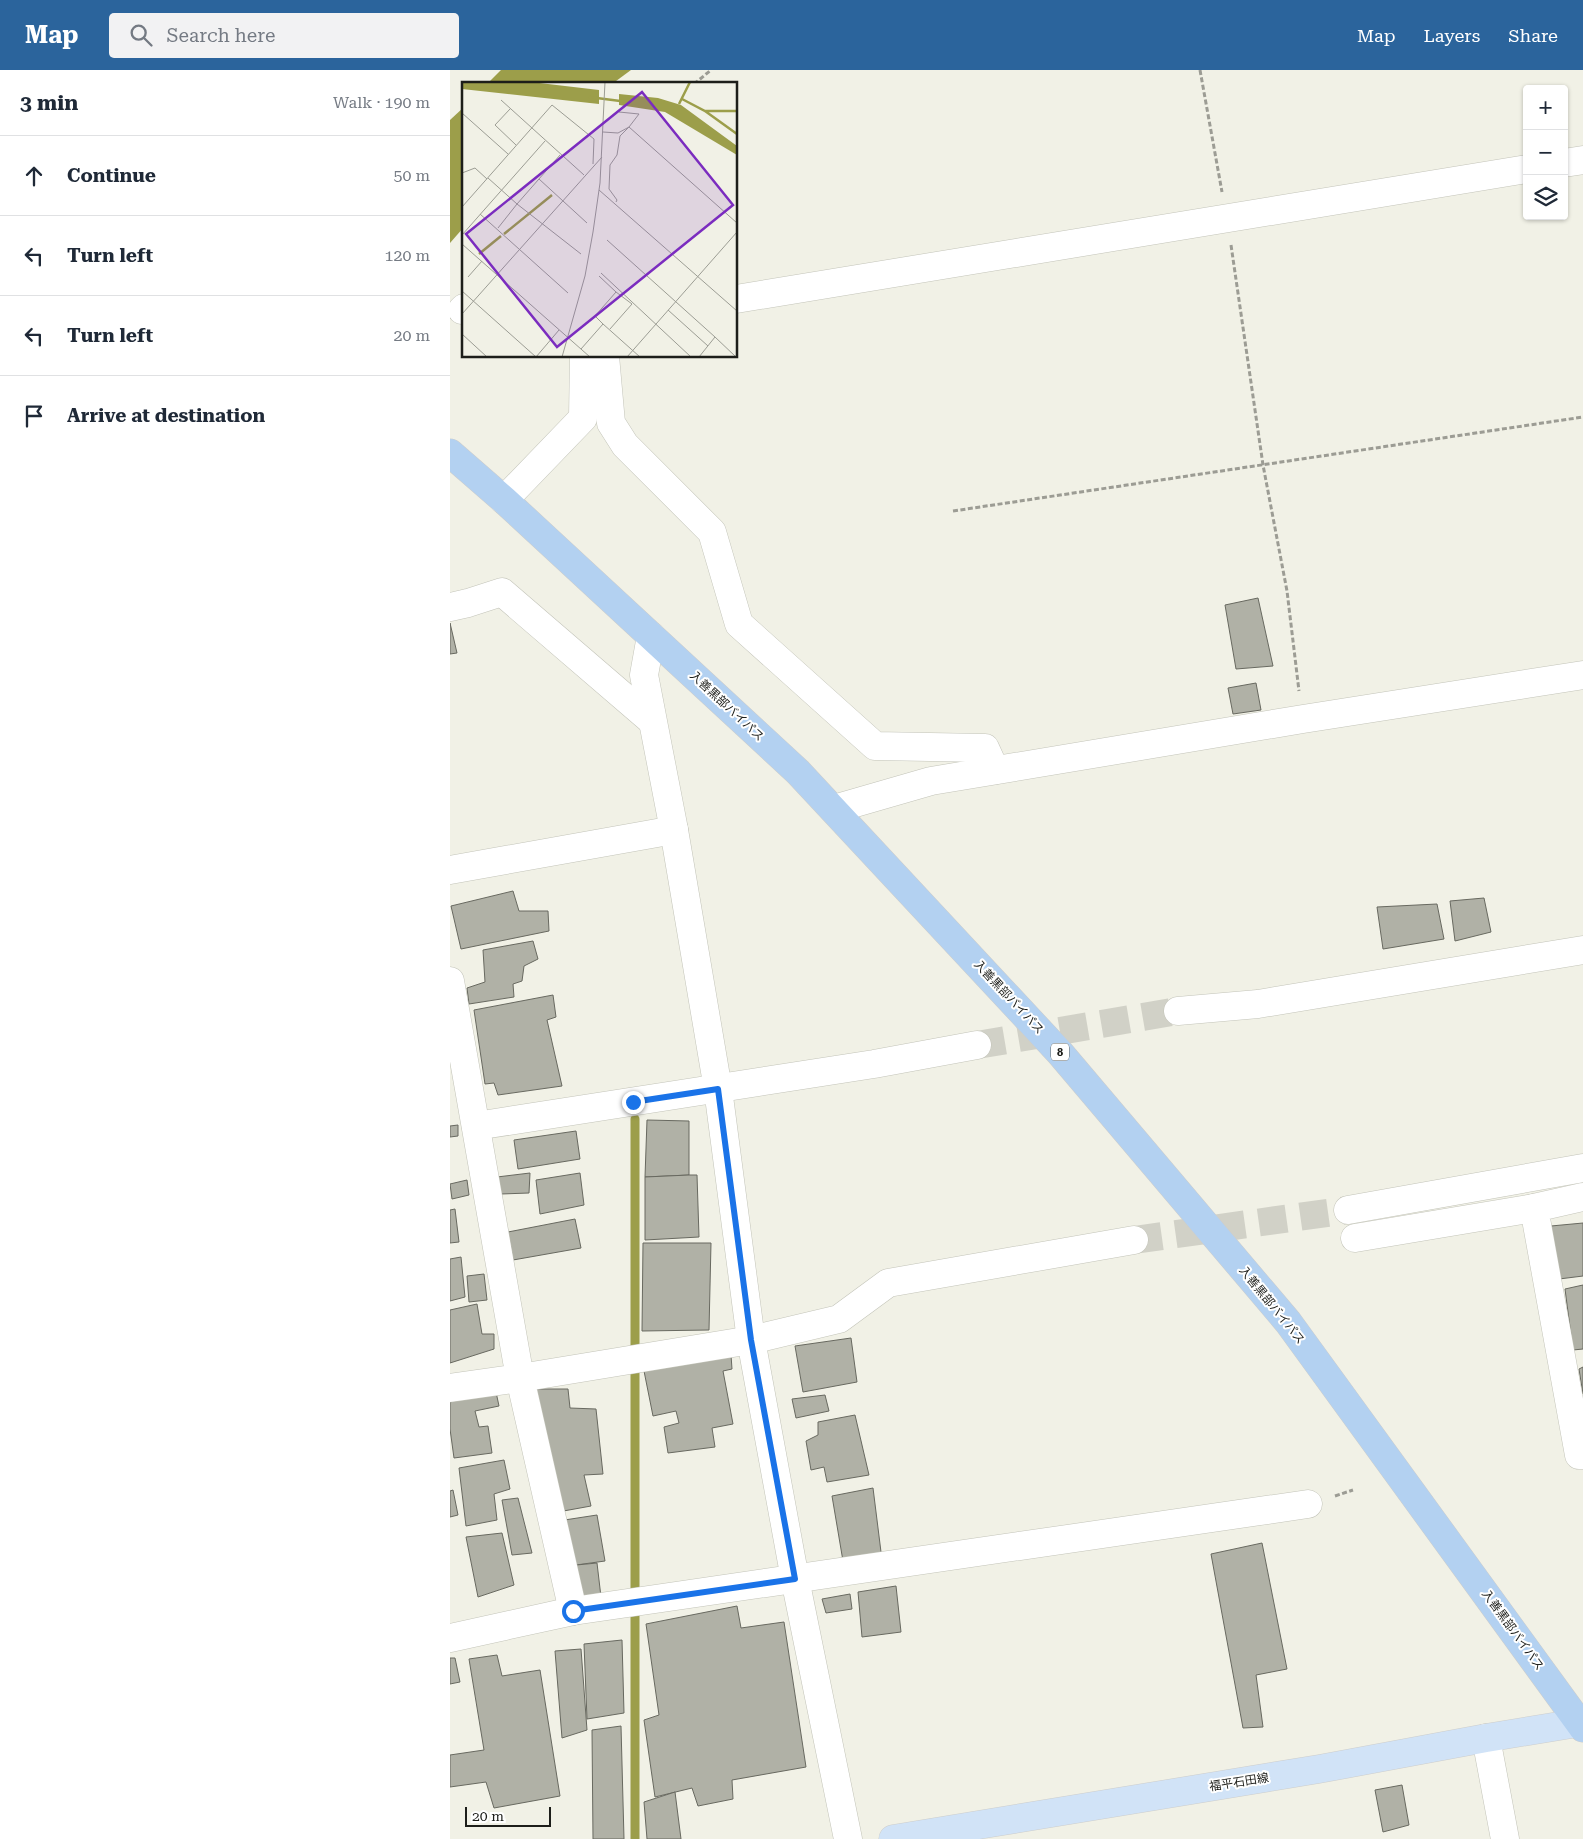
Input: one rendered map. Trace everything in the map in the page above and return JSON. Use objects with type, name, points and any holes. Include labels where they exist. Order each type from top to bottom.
[{"type":"highway","name":"入善黒部バイパス","points":[[450,453],[504,500],[798,772],[1060,1053],[1288,1322],[1582,1724]]},
{"type":"main road","name":"福平石田線","points":[[894,1839],[1319,1769],[1486,1738],[1582,1724]]},
{"type":"street","points":[[1568,162],[1583,160]]},
{"type":"street","points":[[738,300],[1523,171]]},
{"type":"street","points":[[504,500],[583,418],[584,358]]},
{"type":"street","points":[[605,358],[611,423],[625,445],[712,532],[739,624],[875,746],[985,748],[995,770]]},
{"type":"street","points":[[450,607],[502,592],[652,721]]},
{"type":"street","points":[[651,636],[644,675],[674,830],[718,1089],[751,1340],[795,1579],[848,1839]]},
{"type":"street","points":[[834,809],[931,782],[995,770],[1303,718],[1583,675]]},
{"type":"street","points":[[450,870],[674,830]]},
{"type":"street","points":[[1178,1011],[1258,1004],[1583,950]]},
{"type":"street","points":[[450,981],[520,1378],[573,1611]]},
{"type":"street","points":[[476,1126],[874,1064],[978,1044]]},
{"type":"street","points":[[1348,1210],[1583,1168]]},
{"type":"street","points":[[1355,1238],[1534,1208],[1583,1197]]},
{"type":"street","points":[[1534,1208],[1579,1455],[1583,1455]]},
{"type":"street","points":[[450,1388],[751,1340],[839,1319],[888,1283],[1134,1240]]},
{"type":"street","points":[[450,1638],[573,1611],[1308,1504]]},
{"type":"street","points":[[1486,1738],[1505,1839]]},
{"type":"path","points":[[696,82],[711,70]]},
{"type":"path","points":[[1200,70],[1227,219],[1263,465],[1288,591],[1303,718]]},
{"type":"path","points":[[953,511],[1583,416]]},
{"type":"shaded area","points":[[501,70],[631,70],[615,82],[489,82]]},
{"type":"shaded area","points":[[462,109],[462,229],[450,243],[450,120]]},
{"type":"building","points":[[1258,598],[1273,666],[1236,669],[1225,605]]},
{"type":"building","points":[[450,623],[457,653],[450,654]]},
{"type":"building","points":[[1256,683],[1261,710],[1233,714],[1228,688]]},
{"type":"building","points":[[513,891],[519,911],[548,911],[549,931],[461,949],[451,906]]},
{"type":"building","points":[[1484,898],[1491,932],[1455,941],[1450,901]]},
{"type":"building","points":[[1437,904],[1444,939],[1383,949],[1377,907]]},
{"type":"building","points":[[533,941],[538,959],[524,966],[522,981],[513,984],[514,997],[469,1004],[467,988],[485,982],[483,950]]},
{"type":"building","points":[[553,995],[556,1017],[547,1020],[562,1086],[498,1095],[494,1083],[485,1084],[474,1010]]},
{"type":"building","points":[[647,1120],[689,1121],[689,1175],[645,1177]]},
{"type":"building","points":[[458,1125],[458,1136],[450,1137],[450,1126]]},
{"type":"building","points":[[576,1131],[580,1159],[518,1169],[514,1140]]},
{"type":"building","points":[[530,1173],[529,1193],[501,1194],[497,1177]]},
{"type":"building","points":[[580,1173],[584,1205],[540,1214],[536,1180]]},
{"type":"building","points":[[697,1175],[699,1237],[645,1240],[645,1177]]},
{"type":"building","points":[[467,1180],[469,1195],[452,1199],[450,1184]]},
{"type":"building","points":[[455,1209],[459,1242],[450,1243],[450,1210]]},
{"type":"building","points":[[575,1219],[581,1248],[513,1260],[508,1232]]},
{"type":"building","points":[[1583,1223],[1583,1276],[1559,1279],[1551,1226]]},
{"type":"building","points":[[643,1243],[711,1243],[709,1330],[642,1331]]},
{"type":"building","points":[[461,1257],[465,1297],[450,1301],[450,1259]]},
{"type":"building","points":[[484,1274],[487,1300],[469,1302],[467,1276]]},
{"type":"building","points":[[1583,1285],[1583,1349],[1573,1350],[1565,1289]]},
{"type":"building","points":[[477,1304],[482,1334],[494,1334],[494,1349],[450,1363],[450,1310]]},
{"type":"building","points":[[851,1338],[857,1382],[803,1392],[795,1346]]},
{"type":"building","points":[[731,1355],[732,1369],[723,1371],[733,1424],[712,1428],[715,1447],[668,1453],[664,1427],[679,1423],[676,1411],[653,1416],[644,1371]]},
{"type":"building","points":[[1583,1367],[1583,1394],[1579,1369]]},
{"type":"building","points":[[536,1389],[568,1389],[570,1408],[596,1409],[603,1474],[584,1475],[591,1506],[558,1512]]},
{"type":"building","points":[[496,1392],[499,1406],[475,1411],[479,1427],[488,1426],[492,1453],[454,1458],[450,1429],[450,1402]]},
{"type":"building","points":[[825,1395],[829,1411],[796,1418],[792,1399]]},
{"type":"building","points":[[855,1415],[869,1475],[827,1482],[824,1467],[811,1470],[806,1441],[818,1435],[818,1422]]},
{"type":"building","points":[[504,1460],[510,1489],[494,1494],[497,1520],[466,1526],[459,1468]]},
{"type":"building","points":[[873,1488],[882,1560],[844,1567],[832,1496]]},
{"type":"building","points":[[453,1490],[458,1515],[450,1517],[450,1491]]},
{"type":"building","points":[[518,1498],[532,1553],[512,1555],[502,1500]]},
{"type":"building","points":[[597,1515],[605,1561],[569,1566],[558,1521]]},
{"type":"building","points":[[502,1533],[514,1585],[478,1597],[466,1537]]},
{"type":"building","points":[[1262,1543],[1287,1669],[1256,1675],[1263,1727],[1243,1728],[1211,1554]]},
{"type":"building","points":[[597,1563],[601,1597],[575,1603],[566,1566]]},
{"type":"building","points":[[896,1586],[901,1632],[862,1637],[858,1592]]},
{"type":"building","points":[[850,1594],[852,1609],[826,1613],[822,1599]]},
{"type":"building","points":[[737,1606],[741,1628],[784,1622],[806,1767],[732,1780],[733,1799],[698,1806],[692,1788],[655,1797],[644,1720],[659,1715],[646,1624]]},
{"type":"building","points":[[622,1640],[624,1713],[587,1719],[584,1644]]},
{"type":"building","points":[[581,1649],[587,1730],[562,1738],[555,1651]]},
{"type":"building","points":[[497,1655],[502,1676],[540,1670],[560,1796],[494,1808],[486,1782],[450,1787],[450,1755],[484,1750],[469,1659]]},
{"type":"building","points":[[450,1658],[455,1658],[460,1682],[450,1684]]},
{"type":"building","points":[[621,1726],[624,1839],[593,1839],[592,1730]]},
{"type":"building","points":[[1402,1785],[1409,1825],[1383,1832],[1375,1790]]},
{"type":"building","points":[[675,1792],[681,1839],[647,1839],[644,1802]]},
{"type":"waterway","points":[[635,1119],[635,1839]]},
{"type":"tunnel","points":[[977,1045],[1178,1011]]},
{"type":"tunnel","points":[[1134,1240],[1348,1210]]},
{"type":"route","points":[[573,1611],[795,1579],[751,1340],[718,1089],[633,1102]]}]
